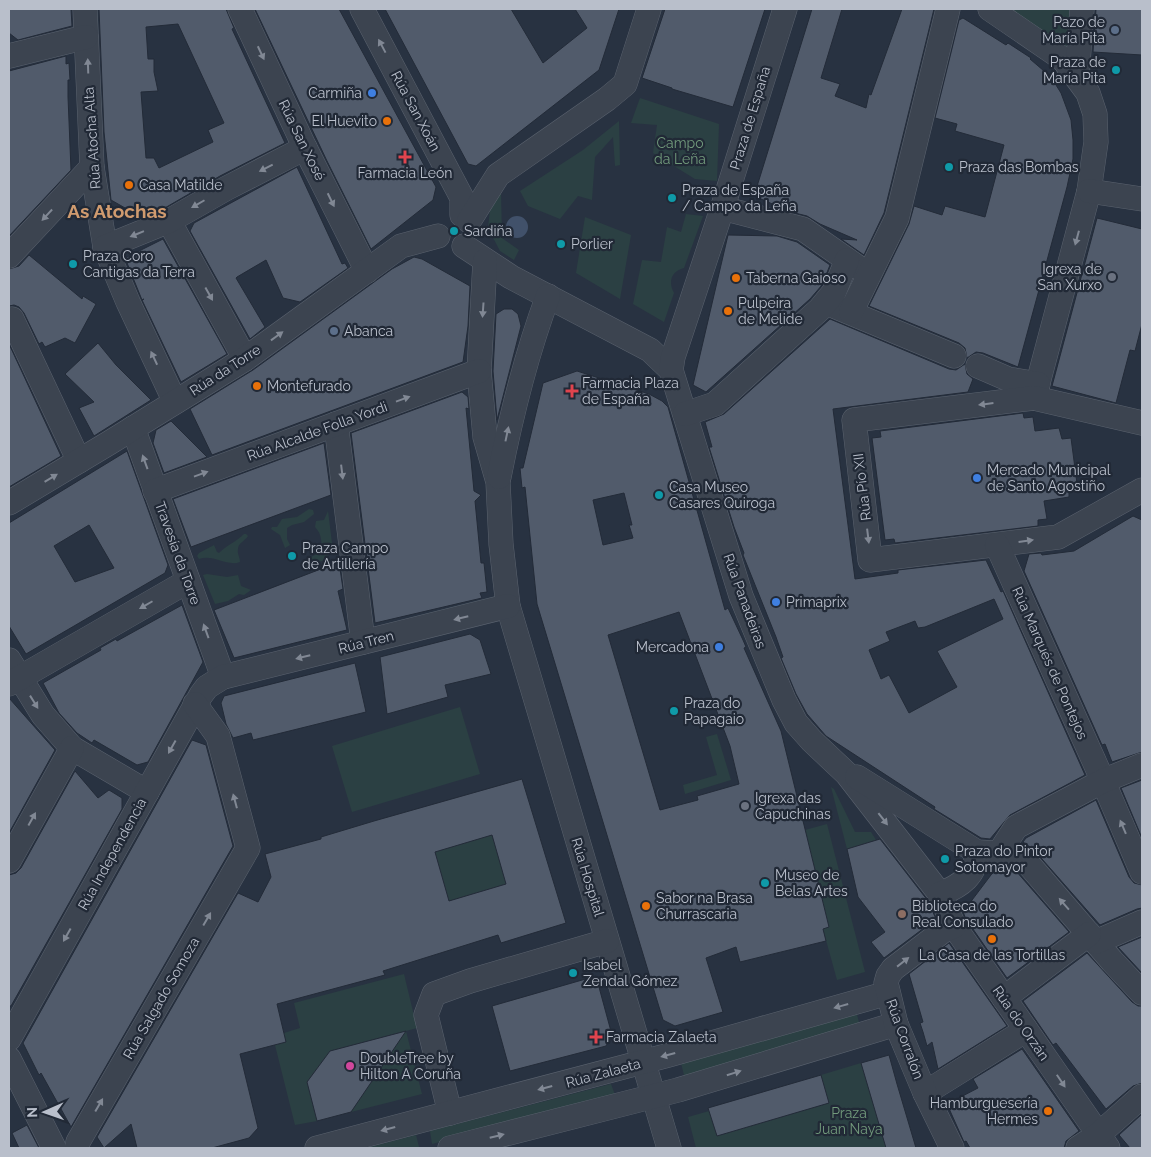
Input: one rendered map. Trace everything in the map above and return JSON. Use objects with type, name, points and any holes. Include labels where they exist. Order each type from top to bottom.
[{"type":"street","name":"Rúa Atocha Alta","points":[[85,9],[92,167],[105,247],[128,302],[175,402]]},
{"type":"street","name":"Rúa San Xosé","points":[[240,9],[305,148],[367,271]]},
{"type":"street","name":"Rúa San Xoán","points":[[362,9],[462,198],[466,218]]},
{"type":"street","points":[[466,218],[498,175],[607,99],[625,84],[649,9]]},
{"type":"street","name":"Praza de España","points":[[684,414],[671,370],[673,357],[785,9]]},
{"type":"street","points":[[851,312],[896,218],[948,9]]},
{"type":"street","points":[[978,366],[1036,391],[1089,191],[1096,142],[1095,114],[1088,93],[1063,59],[990,9]]},
{"type":"street","points":[[1077,77],[1082,9]]},
{"type":"street","points":[[9,56],[86,37]]},
{"type":"street","points":[[105,247],[169,221],[227,188],[305,148]]},
{"type":"street","points":[[9,256],[92,167]]},
{"type":"street","points":[[1089,191],[1142,199]]},
{"type":"street","points":[[722,208],[803,228],[868,274]]},
{"type":"street","points":[[438,236],[436,232],[438,222],[444,216],[454,213],[466,218],[472,230],[470,239],[464,246]]},
{"type":"street","points":[[169,221],[245,359]]},
{"type":"street","name":"Praza de España","points":[[438,236],[439,240],[446,247],[455,249],[464,246],[485,261],[650,350],[671,370]]},
{"type":"street","name":"Rúa da Torre","points":[[9,503],[245,359],[400,246],[438,236]]},
{"type":"street","points":[[684,414],[715,404],[826,304],[834,292],[847,260]]},
{"type":"street","points":[[485,261],[480,371],[485,437],[498,482]]},
{"type":"street","points":[[498,482],[508,429],[536,329],[548,296]]},
{"type":"street","points":[[826,304],[851,312],[954,356]]},
{"type":"street","points":[[12,319],[80,461]]},
{"type":"street","name":"Rúa Alcalde Folla Yordi","points":[[155,491],[480,371]]},
{"type":"street","name":"Rúa Pío XII","points":[[1142,422],[1036,391],[854,420],[870,560],[1058,536],[1142,490]]},
{"type":"street","name":"Rúa Panadeiras","points":[[684,414],[741,596],[784,700],[796,723],[812,741],[842,767],[937,828],[988,853],[1014,854],[1025,860],[1142,993]]},
{"type":"street","points":[[1142,422],[1142,436]]},
{"type":"street","points":[[336,424],[363,642]]},
{"type":"street","name":"Travesía da Torre","points":[[133,428],[223,677]]},
{"type":"street","name":"Rúa Hospital","points":[[498,482],[501,544],[508,606],[669,1148]]},
{"type":"street","name":"Rúa Marqués de Pontejos","points":[[997,545],[1104,781],[1142,872]]},
{"type":"street","points":[[147,792],[72,748],[43,716],[12,674],[188,581]]},
{"type":"street","name":"Rúa Tren","points":[[223,677],[508,606]]},
{"type":"street","name":"Rúa Independencia","points":[[9,1039],[206,687],[223,677]]},
{"type":"street","name":"Rúa Salgado Somoza","points":[[77,1148],[78,1142],[248,848],[218,736],[196,704]]},
{"type":"street","points":[[9,861],[72,748]]},
{"type":"street","points":[[940,894],[952,889],[966,879],[976,864],[1016,827],[1104,781],[1142,765]]},
{"type":"street","name":"Rúa Panadeiras","points":[[842,767],[940,894]]},
{"type":"street","points":[[909,853],[910,842],[914,837],[925,829],[937,828]]},
{"type":"street","name":"Rúa do Orzán","points":[[940,894],[954,926],[1103,1142]]},
{"type":"street","points":[[1004,998],[1093,938],[1142,922]]},
{"type":"street","name":"Rúa Corralón","points":[[952,1148],[925,1093],[896,1024],[886,984],[888,976],[893,969],[943,931],[954,926]]},
{"type":"street","points":[[450,1113],[426,1015],[434,994],[470,981],[607,941]]},
{"type":"street","name":"Rúa Zalaeta","points":[[317,1148],[643,1062],[888,993]]},
{"type":"street","points":[[450,1148],[654,1097],[896,1024]]},
{"type":"street","points":[[925,1093],[1026,1030]]},
{"type":"street","points":[[9,1059],[54,1148]]},
{"type":"street","points":[[1078,1148],[1103,1142],[1142,1096]]},
{"type":"green space","points":[[1011,9],[1078,9],[1074,54]]},
{"type":"green space","name":"Campo da Leña","points":[[640,98],[719,124],[717,181],[695,179],[653,153],[657,125],[631,123]]},
{"type":"green space","points":[[619,121],[620,165],[615,166],[613,137],[595,157],[592,200],[578,196],[560,219],[528,206],[520,191],[583,150]]},
{"type":"green space","points":[[501,191],[502,238],[519,250],[514,260],[500,251],[488,228],[490,210]]},
{"type":"green space","points":[[686,214],[703,216],[684,268],[676,272],[672,278],[671,285],[674,293],[664,322],[633,304],[642,260],[661,262],[667,227],[681,232]]},
{"type":"green space","points":[[585,217],[631,235],[620,299],[576,273]]},
{"type":"green space","points":[[309,509],[313,510],[314,514],[304,522],[287,528],[287,539],[290,545],[285,548],[280,535],[271,529],[272,527],[277,527],[282,519],[297,517]]},
{"type":"green space","points":[[328,511],[333,551],[322,561],[307,565],[307,559],[321,552],[321,539],[315,527],[316,521],[324,520]]},
{"type":"green space","points":[[244,534],[248,536],[238,547],[240,562],[230,563],[210,558],[199,559],[197,556],[214,545],[219,553]]},
{"type":"green space","points":[[203,575],[227,577],[238,575],[241,586],[251,590],[244,595],[239,594],[228,601],[215,604]]},
{"type":"green space","points":[[460,707],[480,774],[352,812],[332,746]]},
{"type":"green space","points":[[717,734],[731,780],[685,794],[683,785],[717,775],[706,737]]},
{"type":"green space","points":[[831,787],[834,789],[855,832],[871,832],[876,840],[847,849]]},
{"type":"green space","points":[[827,824],[865,972],[837,980],[823,929],[805,830]]},
{"type":"green space","points":[[492,835],[506,884],[449,901],[435,852]]},
{"type":"green space","points":[[404,974],[417,1028],[406,1031],[422,1094],[351,1112],[405,1031],[330,1051],[307,1082],[317,1121],[295,1125],[275,1045],[284,1033],[300,1028],[294,1003]]},
{"type":"green space","points":[[856,1011],[860,1026],[685,1079],[681,1063]]},
{"type":"green space","name":"Praza Juan Naya","points":[[861,1063],[886,1148],[696,1148],[688,1117],[709,1111],[717,1136],[829,1103],[821,1075]]},
{"type":"green space","points":[[611,1084],[615,1095],[432,1144],[430,1131]]},
{"type":"green space","points":[[416,1135],[419,1147],[366,1148]]},
{"type":"water","points":[[517,216],[525,219],[528,227],[525,235],[517,238],[509,235],[506,227],[509,219]]},
{"type":"building","points":[[9,9],[71,9],[72,26],[18,40],[9,33]]},
{"type":"building","points":[[99,9],[226,9],[234,28],[232,29],[285,143],[220,176],[163,209],[141,217],[111,200],[104,132]],"holes":[[[178,24],[224,123],[208,130],[213,142],[159,168],[154,158],[146,158],[141,92],[158,91],[154,72],[154,59],[148,59],[146,27]]]},
{"type":"building","points":[[255,9],[339,9],[436,187],[433,200],[371,249],[327,161]]},
{"type":"building","points":[[385,9],[511,9],[543,63],[587,28],[575,9],[619,9],[599,70],[476,166],[468,164]]},
{"type":"building","points":[[665,9],[765,9],[733,107],[642,78]]},
{"type":"building","points":[[812,9],[842,9],[821,78],[840,84],[835,96],[866,108],[869,94],[871,95],[902,9],[934,9],[884,213],[864,255],[841,239],[857,240],[820,224],[807,216],[791,212],[754,196]]},
{"type":"building","name":"Pazo de María Pita","points":[[1096,9],[1142,9],[1142,55],[1093,52]]},
{"type":"building","points":[[963,18],[1031,58],[1051,77],[1061,93],[1071,120],[1073,159],[1067,187],[1018,367],[983,353],[976,352],[967,358],[965,348],[959,343],[869,306],[909,224],[914,206],[942,215],[945,206],[985,217],[1004,145],[955,131],[957,124],[935,118],[959,20]]},
{"type":"building","points":[[66,56],[66,64],[69,63],[70,80],[68,80],[68,97],[71,170],[9,236],[9,71]]},
{"type":"building","points":[[297,167],[342,264],[345,263],[348,268],[300,302],[283,298],[266,260],[237,277],[265,327],[250,339],[190,231],[194,223]]},
{"type":"building","name":"Igrexa de San Xurxo","points":[[1097,218],[1142,229],[1142,324],[1135,351],[1130,350],[1116,403],[1052,386]]},
{"type":"building","points":[[728,235],[777,236],[797,242],[830,265],[822,285],[810,299],[706,392],[693,385]]},
{"type":"building","points":[[163,239],[227,354],[181,382],[142,300],[125,258]]},
{"type":"building","points":[[29,255],[82,299],[83,296],[96,304],[75,343],[65,338],[45,347],[42,342],[39,344],[24,313],[19,307],[9,306],[9,269],[19,266]]},
{"type":"building","points":[[414,257],[422,259],[470,286],[468,326],[463,362],[212,455],[190,409],[253,370],[392,269]]},
{"type":"building","points":[[504,309],[512,309],[518,314],[521,326],[497,420],[493,371],[496,314]]},
{"type":"building","points":[[830,319],[949,369],[956,370],[965,364],[967,374],[973,379],[968,392],[833,409],[855,579],[898,573],[898,570],[986,560],[1001,592],[1003,591],[1085,775],[1010,815],[990,839],[981,838],[934,809],[935,807],[826,736],[807,714],[796,694],[781,658],[783,657],[776,637],[743,555],[744,553],[734,527],[709,447],[712,447],[705,422],[724,414]],"holes":[[[994,599],[1003,619],[937,651],[957,687],[909,713],[889,675],[881,679],[869,650],[890,641],[886,632],[915,621],[918,628],[925,627]]]},
{"type":"building","points":[[98,343],[116,365],[151,400],[94,436],[79,408],[94,402],[65,374]]},
{"type":"building","points":[[9,344],[61,456],[9,487]]},
{"type":"building","points":[[577,371],[649,394],[662,401],[668,407],[725,610],[728,608],[743,640],[746,647],[744,648],[781,731],[829,927],[823,929],[826,941],[740,962],[736,947],[706,958],[723,1012],[675,1026],[663,1020],[537,604],[525,487],[522,488],[520,468],[523,468],[543,383]],"holes":[[[624,493],[632,525],[629,525],[633,538],[603,545],[593,500]],[[679,612],[730,746],[739,784],[697,796],[698,800],[660,810],[608,635]]]},
{"type":"building","points":[[462,392],[468,397],[469,409],[466,408],[474,491],[481,495],[475,501],[481,563],[484,563],[487,592],[480,593],[482,598],[375,623],[351,433]]},
{"type":"building","name":"Mercado Municipal de Santo Agostiño","points":[[1023,413],[1024,418],[1033,417],[1035,431],[1059,428],[1062,439],[1071,438],[1078,491],[1069,492],[1069,497],[1044,501],[1047,519],[1038,520],[1038,526],[895,543],[894,539],[885,540],[872,438],[881,437],[880,431]]},
{"type":"building","points":[[171,421],[207,457],[164,473],[153,443],[156,430]]},
{"type":"building","points":[[324,443],[331,495],[191,547],[173,499]]},
{"type":"building","points":[[127,451],[168,565],[165,573],[26,654],[9,626],[9,523]],"holes":[[[89,525],[114,568],[75,582],[54,546]]]},
{"type":"building","points":[[1133,516],[1142,520],[1142,752],[1112,762],[1105,744],[1102,745],[1024,571],[1029,554],[1041,553],[1042,555],[1074,551]]},
{"type":"building","points":[[339,562],[343,589],[338,591],[347,630],[234,658],[214,610]]},
{"type":"building","points":[[182,605],[203,662],[148,762],[137,765],[94,740],[92,743],[77,733],[59,713],[43,683],[101,650],[100,648],[116,639],[117,641]]},
{"type":"building","points":[[470,634],[480,640],[491,674],[445,685],[448,697],[387,714],[380,657]]},
{"type":"building","points":[[355,663],[366,712],[253,740],[251,733],[233,738],[226,724],[221,703],[224,696]]},
{"type":"building","points":[[9,698],[55,750],[9,833]]},
{"type":"building","points":[[192,740],[206,745],[233,846],[71,1127],[41,1073],[39,1075],[23,1043]]},
{"type":"building","points":[[75,771],[98,798],[109,790],[122,798],[122,809],[11,1006],[9,1006],[9,875],[16,873],[21,868]]},
{"type":"building","points":[[522,779],[566,923],[501,943],[498,935],[383,971],[385,975],[277,1004],[286,1042],[240,1054],[258,1128],[249,1138],[212,1148],[137,1148],[131,1124],[104,1148],[97,1137],[238,893],[258,902],[271,877],[265,854],[321,839],[321,837]],"holes":[[[492,835],[506,884],[449,901],[435,852]]]},
{"type":"building","points":[[1142,780],[1142,838],[1121,788]]},
{"type":"building","points":[[1096,800],[1129,877],[1134,883],[1142,885],[1142,908],[1100,925],[1035,851],[1023,842],[1026,838]]},
{"type":"building","points":[[880,839],[928,901],[936,919],[884,958],[871,942],[885,932],[858,897],[847,849]]},
{"type":"building","points":[[997,867],[1010,868],[1016,871],[1069,932],[1007,978],[963,912]]},
{"type":"building","points":[[1142,937],[1142,973],[1118,947]]},
{"type":"building","points":[[949,943],[1007,1026],[938,1069],[932,1042],[927,1046],[920,1023],[923,1022],[909,974]]},
{"type":"building","points":[[1087,953],[1132,1002],[1142,1006],[1142,1083],[1133,1086],[1106,1109],[1056,1043],[1053,1045],[1023,1001]]},
{"type":"building","points":[[596,976],[612,1035],[606,1046],[510,1071],[492,1006]]},
{"type":"building","name":"DoubleTree by Hilton A Coruña","points":[[406,1031],[351,1112],[317,1121],[307,1082],[330,1051]]},
{"type":"building","points":[[1022,1049],[1079,1131],[1066,1141],[1064,1148],[970,1148],[966,1141],[964,1142],[947,1104],[978,1088],[973,1079]]},
{"type":"building","points":[[889,1055],[916,1148],[886,1148],[861,1063]]},
{"type":"building","points":[[821,1075],[829,1103],[717,1136],[708,1108]]},
{"type":"building","points":[[1142,1114],[1142,1148],[1130,1148],[1119,1135]]},
{"type":"building","points":[[27,1125],[39,1148],[19,1148],[12,1133]]},
{"type":"place","name":"Pazo de María Pita","points":[[1115,30]]},
{"type":"place","name":"Praza de María Pita","points":[[1116,70]]},
{"type":"place","name":"Carmiña","points":[[372,93]]},
{"type":"place","name":"El Huevito","points":[[387,121]]},
{"type":"place","name":"Farmacia León","points":[[405,157]]},
{"type":"place","name":"Praza das Bombas","points":[[949,167]]},
{"type":"place","name":"Casa Matilde","points":[[129,185]]},
{"type":"place","name":"Praza de España / Campo da Leña","points":[[672,198]]},
{"type":"place","name":"Sardiña","points":[[454,231]]},
{"type":"place","name":"Porlier","points":[[561,244]]},
{"type":"place","name":"Praza Coro Cantigas da Terra","points":[[73,264]]},
{"type":"place","name":"Igrexa de San Xurxo","points":[[1112,277]]},
{"type":"place","name":"Taberna Gaioso","points":[[736,278]]},
{"type":"place","name":"Pulpeira de Melide","points":[[728,311]]},
{"type":"place","name":"Abanca","points":[[334,331]]},
{"type":"place","name":"Montefurado","points":[[257,386]]},
{"type":"place","name":"Farmacia Plaza de España","points":[[572,391]]},
{"type":"place","name":"Mercado Municipal de Santo Agostiño","points":[[977,478]]},
{"type":"place","name":"Casa Museo Casares Quiroga","points":[[659,495]]},
{"type":"place","name":"Praza Campo de Artillería","points":[[292,556]]},
{"type":"place","name":"Primaprix","points":[[776,602]]},
{"type":"place","name":"Mercadona","points":[[719,647]]},
{"type":"place","name":"Praza do Papagaio","points":[[674,711]]},
{"type":"place","name":"Igrexa das Capuchinas","points":[[745,806]]},
{"type":"place","name":"Praza do Pintor Sotomayor","points":[[945,859]]},
{"type":"place","name":"Museo de Belas Artes","points":[[765,883]]},
{"type":"place","name":"Sabor na Brasa Churrascaria","points":[[646,906]]},
{"type":"place","name":"Biblioteca do Real Consulado","points":[[902,914]]},
{"type":"place","name":"La Casa de las Tortillas","points":[[992,939]]},
{"type":"place","name":"Isabel Zendal Gómez","points":[[573,973]]},
{"type":"place","name":"Farmacia Zalaeta","points":[[596,1037]]},
{"type":"place","name":"DoubleTree by Hilton A Coruña","points":[[350,1066]]},
{"type":"place","name":"Hamburguesería Hermes","points":[[1048,1111]]},
{"type":"district","name":"As Atochas","points":[[117,211]]}]
